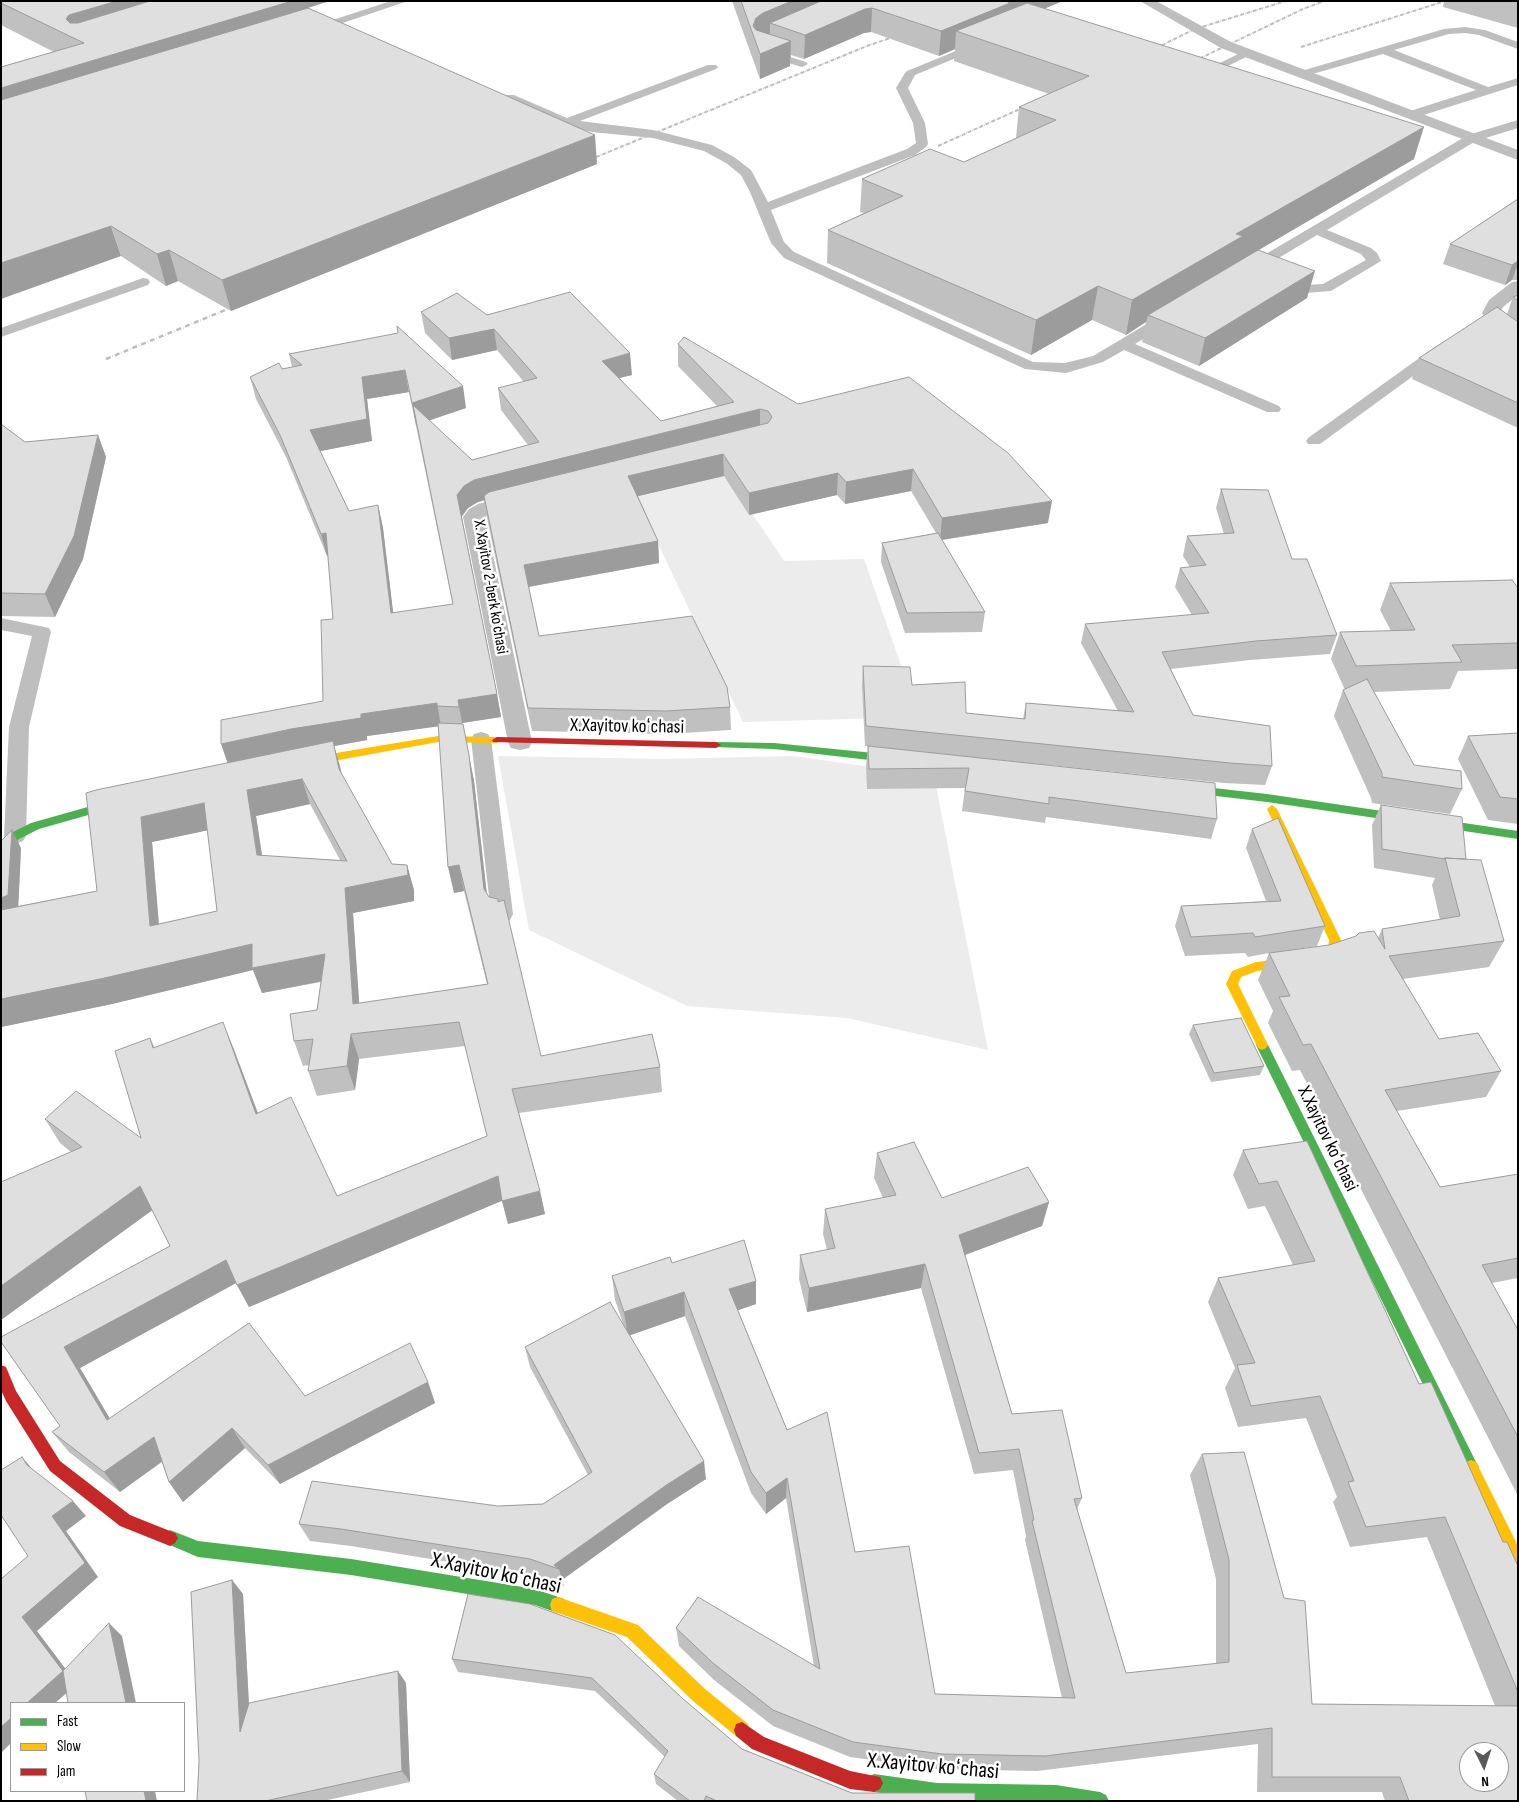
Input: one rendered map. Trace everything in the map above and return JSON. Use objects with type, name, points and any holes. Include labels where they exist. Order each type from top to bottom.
[{"type":"street","points":[[1146,1],[1195,30],[1246,53],[1518,155]]},
{"type":"street","points":[[1518,286],[1495,304],[1491,313],[1499,326],[1518,338]]},
{"type":"street","name":"X. Xayitov 2-berk koʼchasi","points":[[520,742],[474,518],[476,513],[484,508],[542,494]]},
{"type":"street","name":"X.Xayitov koʻchasi","points":[[289,765],[438,740],[481,739],[520,742],[774,746],[912,761]]},
{"type":"street","points":[[1168,787],[1267,798],[1518,835]]},
{"type":"street","points":[[8,843],[35,826],[135,798]]},
{"type":"street","name":"X.Xayitov koʻchasi","points":[[1267,798],[1335,940],[1334,953],[1317,959],[1256,967],[1236,974],[1232,984],[1518,1563]]},
{"type":"street","name":"X.Xayitov koʻchasi","points":[[1,1372],[11,1396],[55,1466],[125,1521],[198,1549],[351,1567],[535,1597],[632,1631],[698,1695],[758,1743],[850,1780],[937,1792],[1056,1794],[1100,1801]]},
{"type":"lane","points":[[294,35],[403,1]]},
{"type":"lane","points":[[332,23],[350,31]]},
{"type":"lane","points":[[1302,74],[1448,31],[1465,30],[1481,32],[1518,46]]},
{"type":"lane","points":[[764,208],[911,152],[922,144],[919,124],[902,88],[911,73],[992,39]]},
{"type":"lane","points":[[768,41],[761,46],[761,52],[802,64]]},
{"type":"lane","points":[[1383,50],[1488,91]]},
{"type":"lane","points":[[1210,71],[1246,53]]},
{"type":"lane","points":[[1196,66],[1229,77]]},
{"type":"lane","points":[[567,122],[712,67]]},
{"type":"lane","points":[[1411,115],[1518,81]]},
{"type":"lane","points":[[495,92],[567,122],[601,129],[653,134],[708,148],[730,160],[746,173],[757,192],[778,243],[789,255],[1030,366],[1066,368],[1098,359],[1179,311]]},
{"type":"lane","points":[[1236,278],[1472,138],[1518,124]]},
{"type":"lane","points":[[1425,148],[1444,155]]},
{"type":"lane","points":[[1252,268],[1304,289],[1314,290],[1326,288],[1374,261],[1372,256],[1366,251],[1316,230]]},
{"type":"lane","points":[[1,333],[143,282]]},
{"type":"lane","points":[[1475,325],[1491,313]]},
{"type":"lane","points":[[1314,441],[1450,342]]},
{"type":"lane","points":[[1123,344],[1274,409]]},
{"type":"lane","points":[[1,624],[42,632],[19,727],[8,843]]},
{"type":"lane","points":[[481,739],[502,914]]},
{"type":"shaded area","points":[[713,455],[784,561],[864,559],[919,717],[743,722],[627,479]]},
{"type":"shaded area","points":[[498,756],[662,759],[793,756],[934,776],[988,1050],[847,1018],[687,1006],[529,930]]},
{"type":"building","points":[[1,1],[117,1],[69,15],[66,19],[70,23],[78,23],[150,1],[292,1],[1,88],[1,67],[84,43],[1,3]]},
{"type":"building","points":[[741,1],[792,1],[763,13],[756,18],[753,26],[756,30],[791,41],[760,54]]},
{"type":"building","points":[[821,1],[1006,1],[1010,3],[941,31],[872,8],[865,9],[805,35],[770,23]]},
{"type":"building","points":[[1027,3],[1424,127],[1236,234],[1243,236],[1132,300],[1098,286],[1036,320],[828,230],[903,196],[862,179],[930,149],[964,162],[1056,120],[1019,107],[1089,76],[956,31]]},
{"type":"building","points":[[308,8],[595,135],[222,280],[169,250],[157,254],[111,226],[1,263],[1,100]]},
{"type":"building","points":[[1518,199],[1518,261],[1512,265],[1450,244]]},
{"type":"building","points":[[1258,250],[1315,271],[1205,338],[1148,315]]},
{"type":"building","points":[[570,292],[630,353],[602,361],[661,421],[734,402],[678,344],[684,337],[798,404],[909,377],[1008,453],[1052,501],[942,518],[913,469],[846,482],[838,473],[749,493],[723,454],[628,476],[658,541],[524,565],[539,636],[692,616],[727,687],[730,707],[666,711],[528,708],[484,496],[489,492],[768,423],[772,417],[768,411],[760,409],[474,480],[464,486],[457,495],[497,694],[458,700],[459,707],[437,706],[437,703],[361,714],[361,718],[291,729],[221,744],[221,720],[323,701],[321,620],[333,619],[326,533],[321,534],[280,435],[250,377],[279,363],[282,369],[302,365],[289,354],[398,333],[397,326],[463,386],[412,403],[405,370],[362,377],[367,419],[310,430],[349,511],[378,505],[391,613],[453,604],[413,405],[472,460],[539,442],[498,388],[537,378],[494,329],[449,338],[421,312],[457,293],[487,315]]},
{"type":"building","points":[[1497,307],[1518,322],[1518,403],[1419,358]]},
{"type":"building","points":[[1,424],[25,442],[98,435],[74,536],[45,594],[1,593]]},
{"type":"building","points":[[1221,489],[1268,490],[1292,559],[1307,559],[1337,635],[1256,641],[1162,652],[1193,715],[1270,726],[1272,766],[866,726],[863,666],[910,667],[912,685],[965,682],[966,713],[1025,719],[1026,703],[1134,712],[1085,624],[1209,613],[1180,568],[1206,565],[1187,536],[1234,533]]},
{"type":"building","points":[[938,533],[985,612],[907,613],[882,543]]},
{"type":"building","points":[[1512,580],[1518,588],[1518,643],[1452,645],[1462,662],[1356,666],[1340,632],[1415,630],[1390,583]]},
{"type":"building","points":[[1367,679],[1414,765],[1461,771],[1462,789],[1382,777],[1382,773],[1343,690]]},
{"type":"building","points":[[438,723],[463,724],[469,755],[484,889],[489,897],[498,899],[498,902],[504,900],[541,1056],[652,1034],[660,1067],[512,1089],[540,1191],[502,1201],[498,1176],[237,1285],[226,1260],[64,1347],[107,1420],[249,1323],[305,1396],[410,1343],[428,1382],[268,1465],[232,1428],[169,1482],[154,1437],[104,1472],[52,1432],[60,1426],[1,1342],[1,1337],[170,1246],[140,1186],[1,1286],[1,1182],[82,1147],[45,1119],[76,1091],[141,1138],[115,1051],[150,1038],[153,1048],[223,1022],[256,1114],[291,1097],[337,1196],[487,1136],[459,1022],[351,1034],[347,1066],[308,1071],[313,1039],[294,1041],[290,1014],[317,1010],[325,954],[252,968],[252,944],[100,979],[1,999],[1,910],[97,891],[86,793],[333,741],[339,769],[392,864],[407,865],[408,875],[345,888],[353,1004],[488,984],[459,865],[448,867]],"holes":[[[302,779],[347,861],[257,855],[247,790]],[[204,803],[217,911],[150,926],[141,817]]]},
{"type":"building","points":[[1518,733],[1518,799],[1500,797],[1468,736]]},
{"type":"building","points":[[868,746],[1215,783],[1217,819],[1049,797],[1049,804],[965,791],[969,768],[869,769]]},
{"type":"building","points":[[1381,805],[1462,817],[1466,859],[1445,859],[1382,849]]},
{"type":"building","points":[[1278,818],[1325,926],[1255,937],[1253,933],[1191,937],[1181,906],[1281,901],[1252,829]]},
{"type":"building","points":[[12,830],[8,895],[1,898],[1,841]]},
{"type":"building","points":[[1445,858],[1481,860],[1504,941],[1389,956],[1439,1039],[1478,1033],[1501,1071],[1385,1090],[1440,1187],[1518,1174],[1518,1258],[1482,1265],[1518,1330],[1518,1437],[1311,1044],[1303,1045],[1279,997],[1290,996],[1269,953],[1329,945],[1356,936],[1359,933],[1374,931],[1385,949],[1382,929],[1460,916]]},
{"type":"building","points":[[1241,1018],[1264,1066],[1214,1073],[1193,1025]]},
{"type":"building","points":[[1307,1141],[1419,1384],[1431,1382],[1503,1542],[1507,1542],[1518,1566],[1518,1692],[1445,1517],[1366,1527],[1348,1482],[1354,1481],[1320,1396],[1251,1406],[1237,1365],[1255,1363],[1218,1278],[1315,1261],[1277,1181],[1259,1184],[1243,1150]]},
{"type":"building","points":[[914,1142],[942,1198],[1028,1167],[1049,1202],[959,1235],[1012,1414],[1062,1410],[1082,1498],[1074,1499],[1126,1673],[1229,1662],[1229,1560],[1202,1454],[1244,1452],[1284,1598],[1305,1601],[1312,1704],[1518,1706],[1518,1801],[1409,1801],[1400,1777],[1272,1777],[1272,1728],[1045,1756],[942,1754],[853,1742],[773,1710],[713,1663],[676,1628],[698,1597],[820,1669],[787,1478],[766,1493],[751,1472],[684,1292],[624,1312],[612,1276],[670,1257],[672,1263],[744,1240],[756,1281],[729,1289],[787,1430],[827,1412],[855,1552],[909,1546],[935,1694],[1075,1698],[1032,1521],[1034,1520],[1019,1449],[979,1453],[925,1264],[809,1288],[800,1255],[835,1248],[825,1209],[896,1195],[877,1153]]},
{"type":"building","points":[[610,1302],[704,1461],[665,1486],[554,1565],[559,1569],[530,1559],[299,1524],[312,1481],[498,1506],[543,1504],[592,1472],[525,1347]]},
{"type":"building","points":[[22,1457],[27,1465],[73,1501],[52,1516],[85,1563],[22,1617],[63,1671],[28,1702],[10,1702],[10,1719],[1,1727],[1,1579],[28,1556],[1,1515],[1,1470]]},
{"type":"building","points":[[232,1580],[240,1732],[249,1703],[398,1671],[402,1771],[265,1801],[197,1801],[199,1761],[191,1592]]},
{"type":"building","points":[[468,1594],[530,1604],[615,1635],[682,1698],[742,1749],[852,1793],[975,1793],[975,1801],[717,1801],[706,1796],[704,1801],[690,1801],[654,1774],[668,1751],[592,1678],[452,1659]]},
{"type":"building","points":[[109,1623],[126,1702],[68,1702],[63,1671]]},
{"type":"building","points":[[85,1792],[144,1792],[146,1801],[87,1801]]},
{"type":"railway","points":[[1150,51],[1195,29],[1286,1]]},
{"type":"railway","points":[[1188,64],[1303,9],[1324,1]]},
{"type":"railway","points":[[1301,47],[1445,1]]},
{"type":"railway","points":[[584,162],[867,46],[902,34]]},
{"type":"railway","points":[[938,146],[1031,104]]},
{"type":"railway","points":[[106,359],[240,304]]},
{"type":"traffic: fast","points":[[716,745],[774,746],[904,760]]},
{"type":"traffic: fast","points":[[1178,788],[1267,798],[1518,835]]},
{"type":"traffic: fast","points":[[1,850],[15,836],[35,826],[123,801]]},
{"type":"traffic: fast","points":[[1262,1045],[1471,1467]]},
{"type":"traffic: fast","points":[[170,1538],[198,1549],[351,1567],[535,1597],[558,1605]]},
{"type":"traffic: fast","points":[[874,1783],[937,1792],[1056,1794],[1100,1801]]},
{"type":"traffic: slow","points":[[300,763],[438,739],[497,740]]},
{"type":"traffic: slow","points":[[1262,1045],[1232,984],[1236,974],[1256,967],[1317,959],[1334,953],[1335,940],[1272,809]]},
{"type":"traffic: slow","points":[[1471,1467],[1518,1563]]},
{"type":"traffic: slow","points":[[558,1605],[632,1631],[699,1695],[742,1730]]},
{"type":"traffic: jam","points":[[497,740],[716,745]]},
{"type":"traffic: jam","points":[[1,1372],[11,1396],[55,1466],[125,1521],[170,1538]]},
{"type":"traffic: jam","points":[[742,1730],[758,1743],[850,1780],[874,1783]]}]
